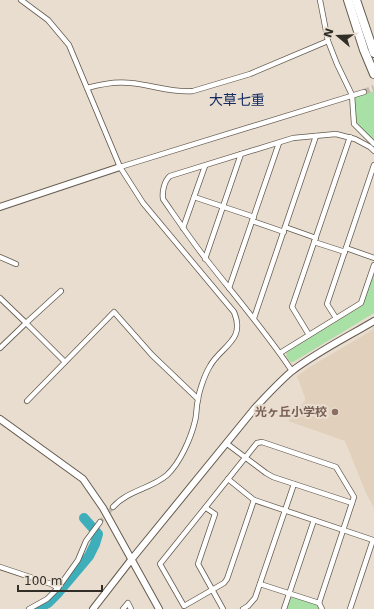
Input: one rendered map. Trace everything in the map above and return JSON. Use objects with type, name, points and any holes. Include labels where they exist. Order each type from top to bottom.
[{"type":"highway","points":[[348,0],[364,50],[374,74]]},
{"type":"highway","points":[[356,0],[374,53]]},
{"type":"street","points":[[21,0],[48,20],[63,36],[74,56],[120,167],[143,203],[234,312],[238,320],[234,339],[210,365],[198,399],[191,436],[175,466],[167,475],[158,481],[119,500],[113,507]]},
{"type":"street","points":[[320,0],[328,40],[337,64],[352,95],[354,124],[374,144]]},
{"type":"street","points":[[87,88],[100,84],[130,82],[184,92],[193,91],[250,74],[328,40]]},
{"type":"street","points":[[0,207],[120,167],[364,92]]},
{"type":"street","points":[[292,371],[254,318],[183,228],[163,199],[162,194],[167,179],[170,176],[293,138],[336,134],[350,137],[364,143],[374,151]]},
{"type":"street","points":[[254,318],[316,136]]},
{"type":"street","points":[[309,335],[292,307],[350,137]]},
{"type":"street","points":[[230,288],[279,142]]},
{"type":"street","points":[[206,258],[241,154]]},
{"type":"street","points":[[336,318],[327,304],[374,165]]},
{"type":"street","points":[[183,228],[205,166]]},
{"type":"street","points":[[194,197],[284,230],[374,258]]},
{"type":"street","points":[[0,257],[16,264]]},
{"type":"street","points":[[280,354],[361,303],[374,265]]},
{"type":"street","points":[[0,348],[61,291]]},
{"type":"street","points":[[0,298],[65,362]]},
{"type":"street","points":[[27,401],[114,312],[152,355],[198,399]]},
{"type":"street","points":[[93,609],[255,408],[292,371],[319,353],[374,321]]},
{"type":"street","points":[[0,419],[82,479],[103,508],[159,609]]},
{"type":"street","points":[[254,500],[228,579],[224,583],[184,606],[160,564],[245,457],[257,443],[262,442],[336,467],[354,497],[318,603]]},
{"type":"street","points":[[226,443],[266,473],[352,503]]},
{"type":"street","points":[[228,479],[254,500],[373,540],[350,609]]},
{"type":"street","points":[[243,609],[255,598],[294,484]]},
{"type":"street","points":[[206,508],[215,514],[198,564],[223,609]]},
{"type":"street","points":[[284,609],[314,520]]},
{"type":"street","points":[[29,609],[47,599],[58,588],[78,560],[86,541],[100,522]]},
{"type":"street","points":[[0,567],[51,584],[58,588]]},
{"type":"street","points":[[260,584],[318,603],[322,609]]},
{"type":"street","points":[[123,609],[128,603],[131,609]]},
{"type":"shaded area","name":"光ヶ丘小学校","points":[[374,329],[374,508],[366,493],[345,441],[288,421],[305,401],[297,376]]},
{"type":"green space","points":[[374,91],[374,141],[357,123],[355,118],[355,97]]},
{"type":"green space","points":[[374,272],[374,313],[293,362],[290,362],[286,356],[287,352],[363,305]]},
{"type":"green space","points":[[293,597],[316,605],[319,609],[286,609],[290,598]]},
{"type":"waterway","points":[[36,609],[48,603],[89,556],[98,534],[84,518]]},
{"type":"tunnel","points":[[364,92],[374,88]]},
{"type":"tunnel","points":[[100,522],[113,507]]},
{"type":"place","name":"光ヶ丘小学校","points":[[335,412]]},
{"type":"district","name":"大草七重","points":[[237,100]]}]
